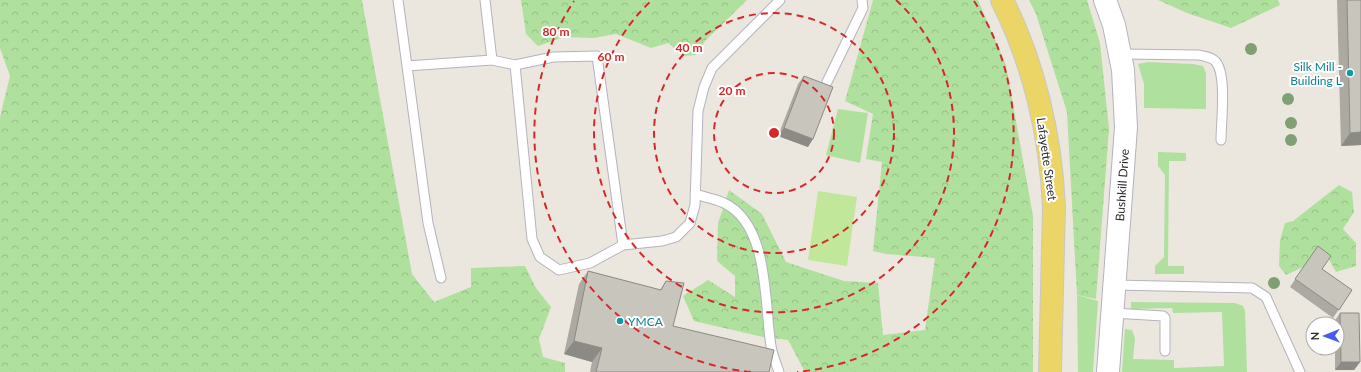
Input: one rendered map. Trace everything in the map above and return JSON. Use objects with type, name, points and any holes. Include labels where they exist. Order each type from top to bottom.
[{"type":"main road","name":"Lafayette Street","points":[[1002,0],[1034,85],[1042,117],[1053,180],[1054,207],[1050,372]]},
{"type":"street","name":"Bushkill Drive","points":[[1105,0],[1114,25],[1121,54],[1124,76],[1126,127],[1108,372]]},
{"type":"lane","points":[[398,0],[428,223],[441,278]]},
{"type":"lane","points":[[485,0],[492,60]]},
{"type":"lane","points":[[515,65],[532,239],[540,257],[559,270],[590,263],[623,245],[662,241],[676,237],[690,223],[695,205],[698,111],[704,87],[712,68],[780,0]]},
{"type":"lane","points":[[827,82],[863,8],[862,0]]},
{"type":"lane","points":[[1121,54],[1200,56],[1211,58],[1217,62],[1222,81],[1221,140]]},
{"type":"lane","points":[[407,66],[492,60],[515,65],[552,57],[597,56],[623,245]]},
{"type":"lane","points":[[695,194],[725,203],[743,217],[760,251],[766,290],[771,346],[778,372]]},
{"type":"lane","points":[[1115,285],[1252,288],[1266,297],[1300,372]]},
{"type":"lane","points":[[1113,313],[1163,316],[1166,318],[1165,351]]},
{"type":"green space","points":[[0,0],[362,0],[412,274],[434,302],[471,287],[471,268],[525,266],[536,288],[551,307],[539,339],[543,357],[565,363],[565,372],[0,372],[0,117],[10,76],[0,48]]},
{"type":"green space","points":[[521,0],[747,0],[706,40],[696,55],[684,56],[668,43],[651,48],[616,34],[594,38],[564,37],[538,46],[526,34]]},
{"type":"green space","points":[[873,0],[978,0],[1006,65],[1033,216],[1033,372],[805,372],[788,340],[763,337],[694,321],[683,296],[708,280],[735,297],[735,276],[717,261],[718,223],[729,190],[762,214],[786,262],[844,281],[878,283],[883,335],[925,330],[935,258],[886,254],[873,251],[882,162],[866,159],[873,114],[845,101]]},
{"type":"green space","points":[[1029,0],[1087,0],[1100,43],[1109,129],[1096,299],[1077,295],[1067,112],[1036,14]]},
{"type":"green space","points":[[1158,0],[1278,0],[1280,5],[1231,28],[1187,13]]},
{"type":"green space","points":[[1148,62],[1193,64],[1203,66],[1206,73],[1206,109],[1144,108],[1144,84],[1138,64]]},
{"type":"green space","points":[[838,109],[868,113],[860,163],[826,155]]},
{"type":"green space","points":[[1158,152],[1186,153],[1186,161],[1169,161],[1168,266],[1184,266],[1184,274],[1155,274],[1155,266],[1164,257],[1165,175],[1158,166]]},
{"type":"green space","points":[[1339,185],[1352,192],[1354,212],[1343,229],[1356,243],[1356,266],[1336,272],[1327,256],[1286,275],[1279,266],[1280,240],[1285,223],[1293,221]]},
{"type":"green space","points":[[818,191],[857,197],[847,266],[808,260]]},
{"type":"green space","points":[[1077,295],[1098,301],[1093,372],[1078,372]]},
{"type":"green space","points":[[1131,302],[1235,303],[1243,306],[1245,311],[1247,372],[1122,372],[1125,329],[1132,330],[1135,338],[1133,359],[1174,360],[1174,368],[1224,366],[1222,312],[1173,313],[1172,308],[1131,309]]},
{"type":"building","points":[[1347,0],[1361,0],[1361,132],[1350,133]]},
{"type":"building","points":[[804,76],[833,87],[813,139],[784,128]]},
{"type":"building","points":[[1318,246],[1331,256],[1322,269],[1352,290],[1339,310],[1295,279]]},
{"type":"building","name":"YMCA","points":[[588,271],[661,290],[666,281],[684,283],[673,326],[774,350],[769,372],[596,372],[602,348],[574,341]]},
{"type":"building","points":[[1340,313],[1359,313],[1360,362],[1341,362],[1341,356],[1345,356],[1345,316],[1340,316]]},
{"type":"place","name":"Silk Mill - Building L","points":[[1350,73]]},
{"type":"place","name":"YMCA","points":[[620,321]]}]
